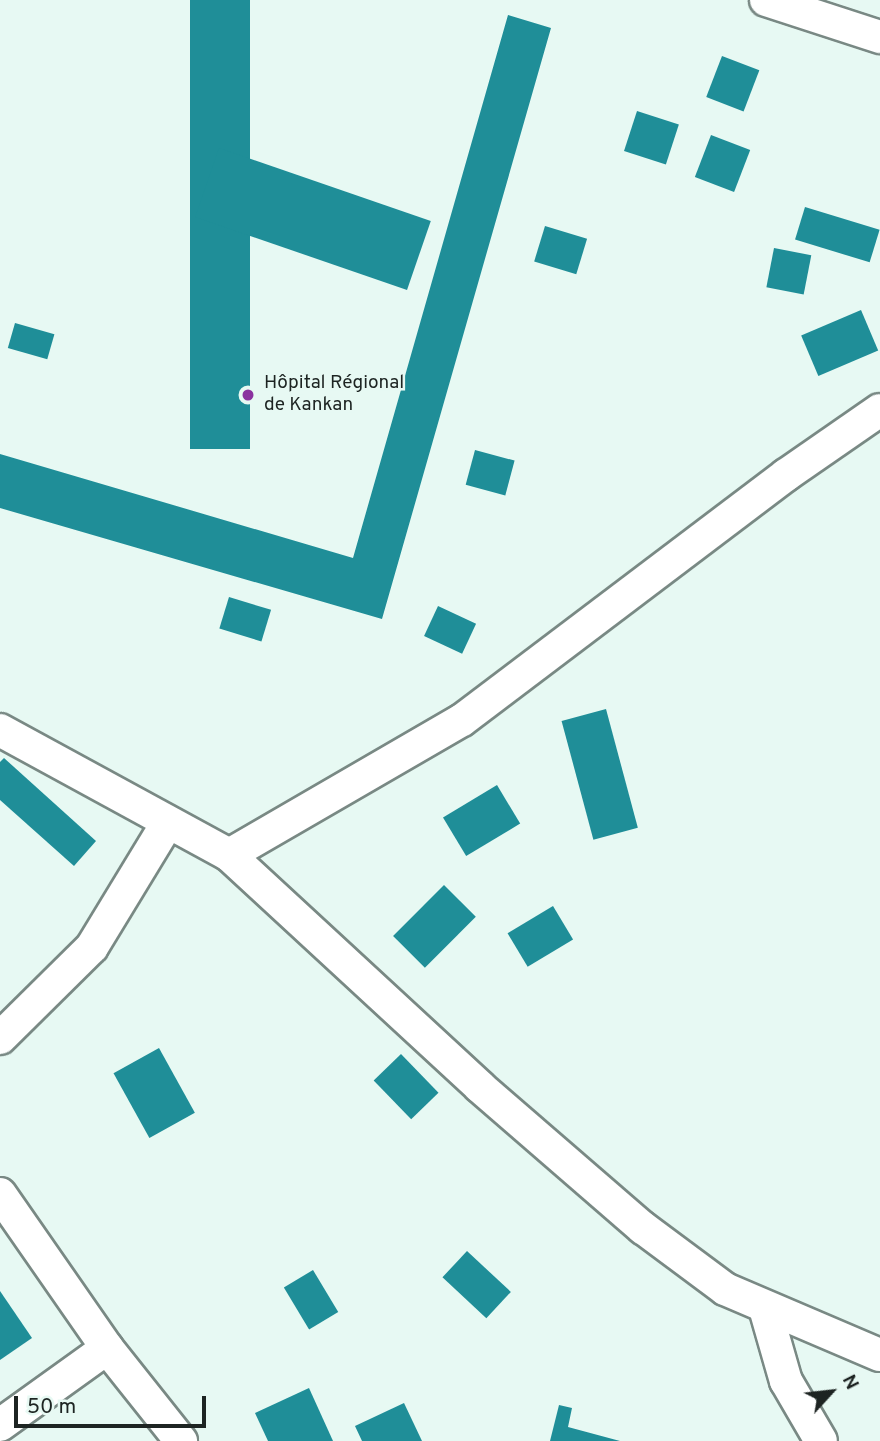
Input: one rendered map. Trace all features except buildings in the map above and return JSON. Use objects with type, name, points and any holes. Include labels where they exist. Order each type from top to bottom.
[{"type":"street","points":[[766,0],[880,37]]},
{"type":"street","points":[[229,855],[462,720],[786,475],[880,411]]},
{"type":"street","points":[[0,730],[229,855],[480,1087],[643,1228],[725,1289],[880,1355]]},
{"type":"street","points":[[0,1038],[92,947],[168,822]]},
{"type":"street","points":[[0,1194],[107,1348],[181,1441]]},
{"type":"street","points":[[765,1308],[786,1381],[821,1441]]},
{"type":"street","points":[[0,1425],[107,1348]]},
{"type":"place","name":"Hôpital Régional de Kankan","points":[[248,395]]}]
